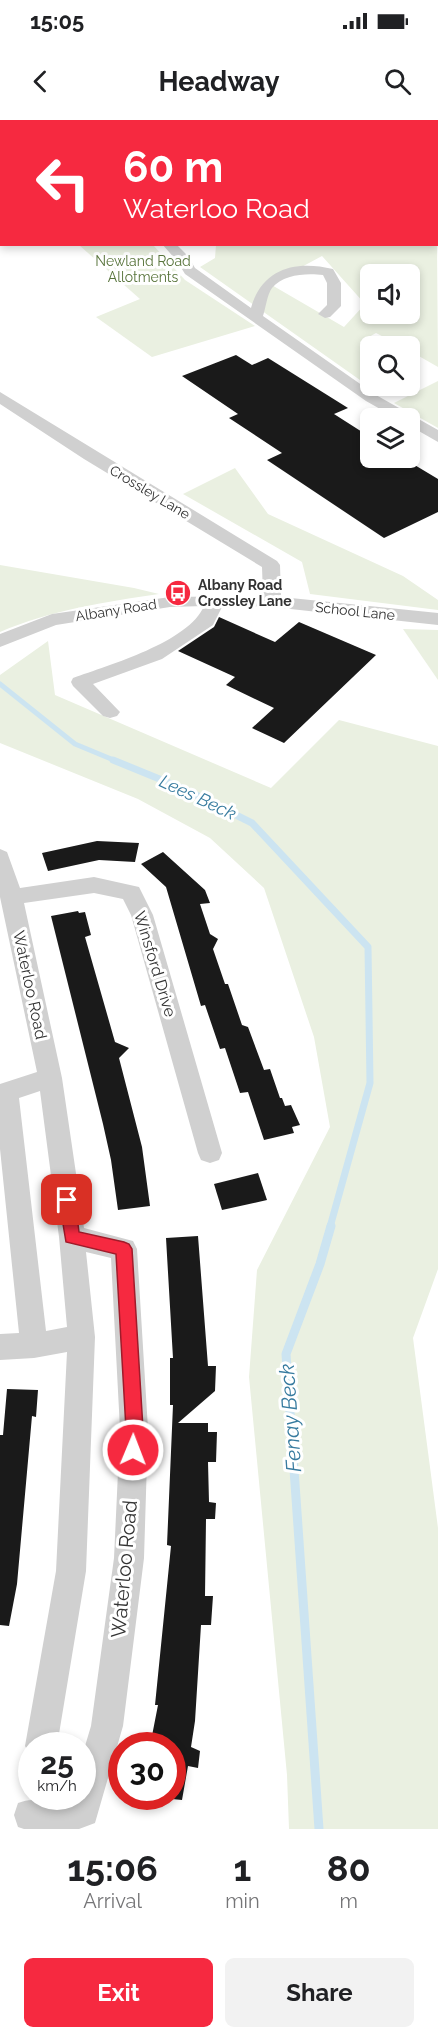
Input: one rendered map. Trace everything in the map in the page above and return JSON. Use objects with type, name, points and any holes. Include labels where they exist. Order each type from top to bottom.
[{"type":"street","points":[[170,246],[183,259],[190,271],[389,408]]},
{"type":"street","points":[[256,317],[267,285],[281,276],[315,270],[328,272],[334,283],[334,306],[325,314]]},
{"type":"street","name":"Crossley Lane","points":[[0,397],[90,456],[271,565],[272,603]]},
{"type":"street","points":[[420,426],[438,437]]},
{"type":"street","points":[[110,712],[80,682],[155,655],[207,621],[216,600]]},
{"type":"street","name":"Albany Road","points":[[0,640],[52,620],[103,611],[170,602],[216,600],[272,603]]},
{"type":"street","name":"School Lane","points":[[272,603],[438,619]]},
{"type":"street","name":"Waterloo Road","points":[[0,857],[12,897],[50,1078],[72,1237],[81,1337],[71,1570],[43,1732]]},
{"type":"street","name":"Winsford Drive","points":[[12,897],[94,885],[131,893],[142,915],[210,1153]]},
{"type":"street","points":[[34,1345],[6,1092],[50,1078]]},
{"type":"street","name":"Waterloo Road","points":[[29,1814],[57,1820],[83,1811],[107,1726],[129,1558],[134,1429],[124,1249],[72,1237]]},
{"type":"street","points":[[0,1347],[34,1345],[81,1337]]},
{"type":"green space","name":"Newland Road Allotments","points":[[80,246],[154,246],[185,280],[255,326],[152,357],[96,317],[140,299]]},
{"type":"green space","points":[[216,246],[437,246],[438,367],[420,357],[420,336],[382,336],[376,333],[371,336],[360,336],[360,380],[200,267],[215,258]],"holes":[[[322,256],[360,298],[360,264],[420,264],[420,324],[360,324],[360,309],[344,327],[270,284]]]},
{"type":"green space","points":[[438,381],[438,428],[420,418],[420,408],[403,408],[394,403],[408,396],[420,396],[420,390]]},
{"type":"green space","points":[[235,468],[268,514],[403,576],[438,600],[438,610],[310,594],[302,562],[183,494]]},
{"type":"green space","points":[[0,565],[159,594],[58,612],[0,632]]},
{"type":"green space","points":[[403,629],[438,630],[438,680]]},
{"type":"green space","points":[[48,641],[55,695],[271,788],[339,720],[438,746],[438,1269],[413,1338],[438,1528],[438,1829],[289,1829],[287,1775],[249,1377],[257,1270],[330,1127],[314,1037],[264,888],[210,838],[138,799],[0,743],[0,675]]},
{"type":"building","points":[[236,355],[252,365],[268,358],[348,408],[334,414],[360,431],[360,468],[420,468],[438,479],[438,512],[384,538],[267,460],[282,453],[229,418],[238,414],[182,376]]},
{"type":"building","points":[[219,617],[275,642],[299,622],[376,655],[284,743],[252,728],[274,708],[226,685],[235,677],[178,651],[214,627]]},
{"type":"building","points":[[97,841],[139,843],[135,862],[99,860],[48,871],[42,853]]},
{"type":"building","points":[[163,852],[205,890],[210,903],[200,904],[210,934],[218,939],[213,949],[225,984],[228,984],[242,1025],[248,1027],[264,1070],[270,1069],[285,1106],[291,1105],[300,1125],[292,1127],[294,1133],[264,1140],[248,1092],[240,1093],[225,1048],[220,1049],[205,1005],[201,1006],[166,887],[141,864]]},
{"type":"building","points":[[78,911],[79,913],[85,912],[91,935],[85,937],[115,1042],[129,1048],[119,1058],[142,1147],[150,1206],[118,1210],[103,1124],[51,916]]},
{"type":"building","points":[[258,1173],[267,1200],[222,1210],[214,1184]]},
{"type":"building","points":[[198,1236],[208,1366],[216,1366],[215,1391],[178,1423],[208,1423],[208,1432],[217,1432],[216,1462],[208,1462],[209,1502],[216,1503],[215,1519],[206,1519],[205,1596],[213,1596],[211,1625],[201,1625],[195,1721],[191,1747],[200,1751],[198,1768],[188,1766],[186,1777],[186,1732],[153,1732],[158,1705],[155,1705],[171,1546],[167,1545],[173,1405],[170,1405],[170,1358],[173,1358],[166,1238]]},
{"type":"building","points":[[7,1389],[38,1390],[36,1417],[32,1416],[17,1584],[9,1626],[0,1625],[0,1435],[3,1435]]},
{"type":"waterway","name":"Lees Beck","points":[[0,684],[75,744],[116,761]]},
{"type":"waterway","name":"Lees Beck","points":[[113,760],[184,789],[252,823],[368,947],[370,1083],[330,1227]]},
{"type":"waterway","name":"Fenay Beck","points":[[319,1829],[286,1354],[320,1264],[331,1226]]},
{"type":"place","name":"Albany Road Crossley Lane","points":[[178,593]]},
{"type":"route","points":[[67,1200],[72,1237],[124,1249],[134,1429],[133,1450]]}]
